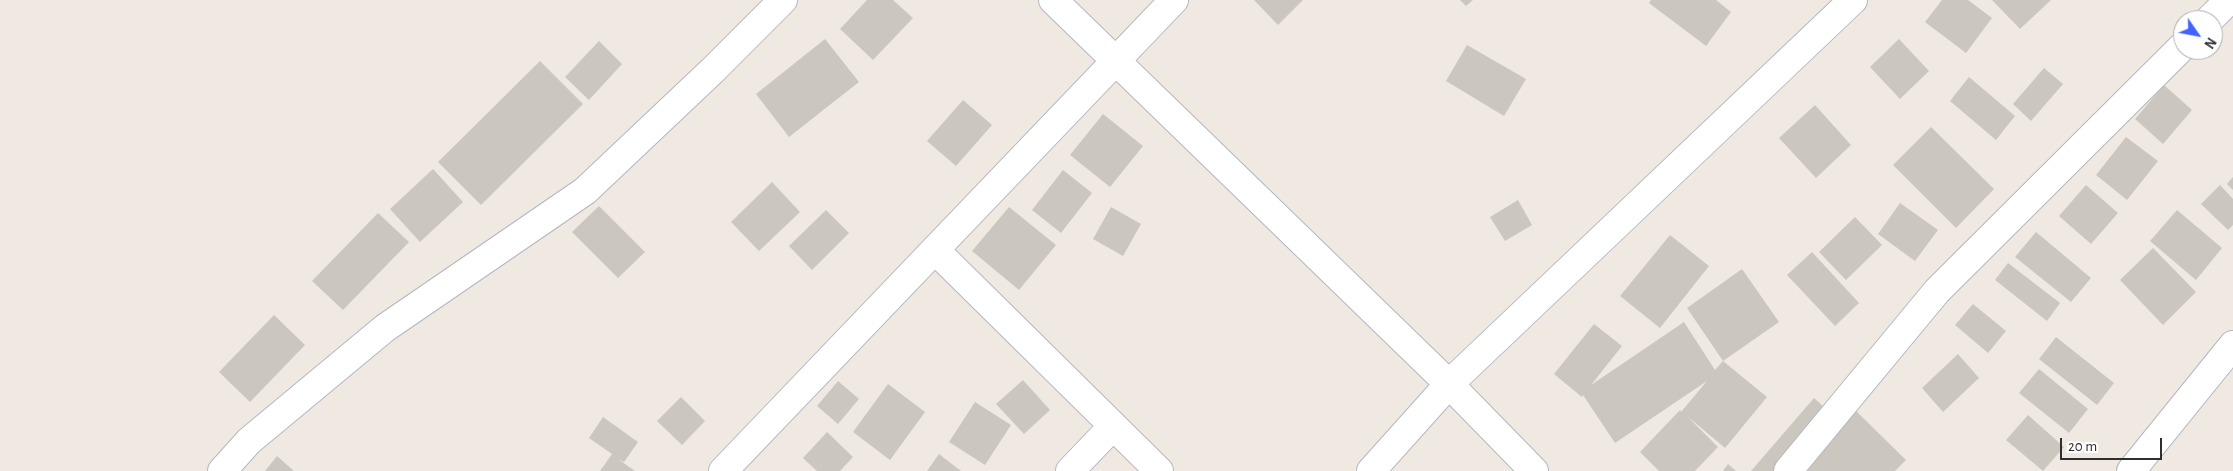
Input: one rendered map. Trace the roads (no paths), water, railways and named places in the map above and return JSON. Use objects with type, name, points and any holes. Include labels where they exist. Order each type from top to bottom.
[{"type":"street","points":[[222,471],[250,441],[385,328],[585,191],[714,70],[783,0]]},
{"type":"street","points":[[1053,0],[1449,384],[1534,471]]},
{"type":"street","points":[[723,471],[1174,0]]},
{"type":"street","points":[[1372,471],[1449,384],[1853,0]]},
{"type":"street","points":[[2219,10],[2229,0]]},
{"type":"street","points":[[1788,471],[1937,291],[2173,56]]},
{"type":"street","points":[[935,250],[1159,471]]},
{"type":"street","points":[[2131,471],[2233,345]]},
{"type":"street","points":[[1070,471],[1113,426]]}]
